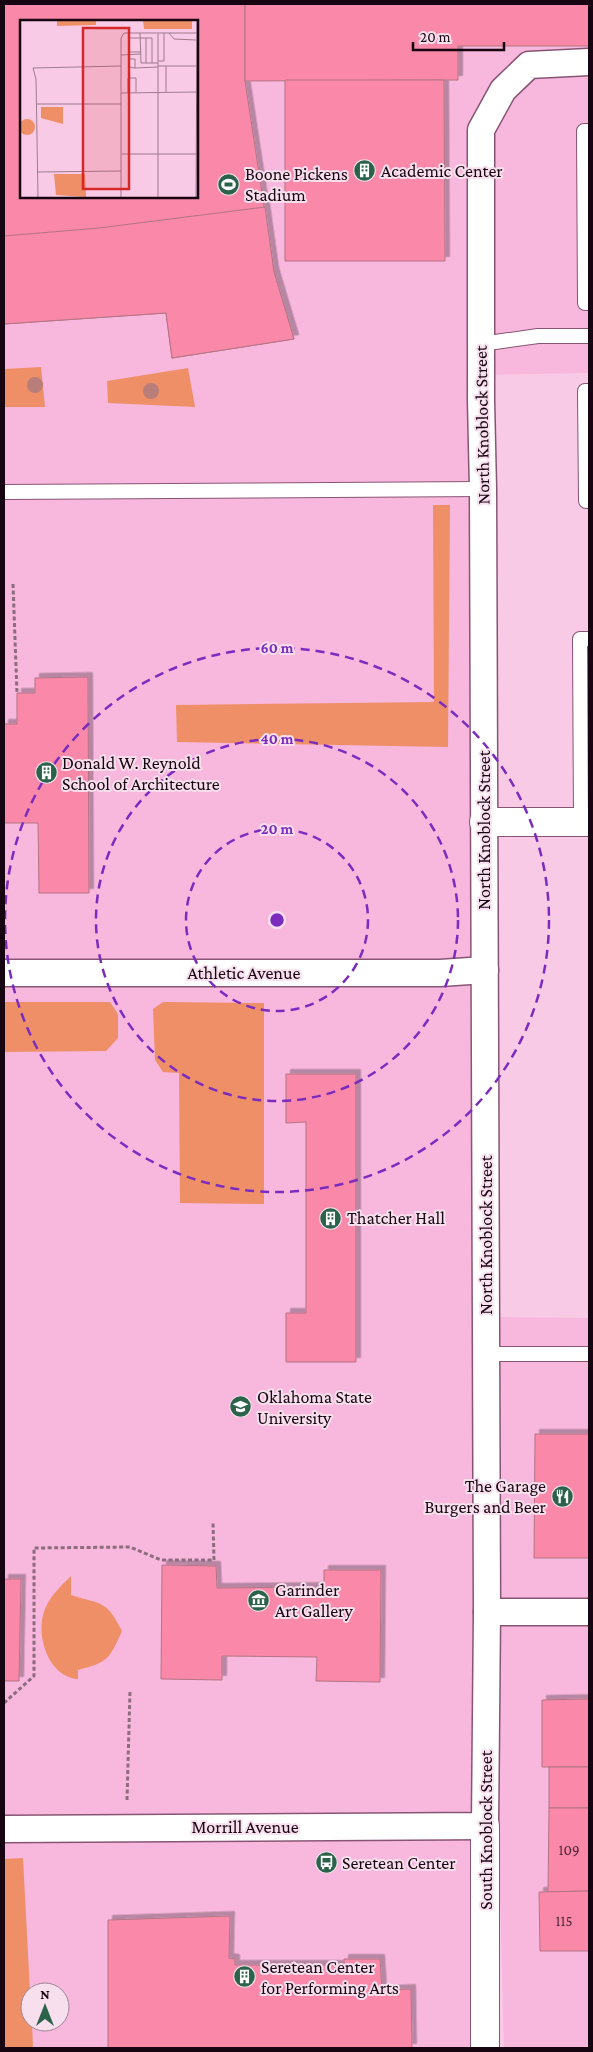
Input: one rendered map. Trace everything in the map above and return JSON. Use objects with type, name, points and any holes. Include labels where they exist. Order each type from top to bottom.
[{"type":"street","name":"North Knoblock Street","points":[[488,1612],[483,490],[480,400],[481,130],[502,90],[529,65],[589,62]]},
{"type":"street","points":[[484,822],[585,822]]},
{"type":"street","name":"Athletic Avenue","points":[[4,973],[440,973],[485,970]]},
{"type":"street","points":[[488,1612],[589,1612]]},
{"type":"street","name":"South Knoblock Street","points":[[485,2048],[485,1826],[488,1612]]},
{"type":"street","name":"Morrill Avenue","points":[[4,1829],[485,1826]]},
{"type":"lane","points":[[589,131],[584,131],[585,303],[589,303]]},
{"type":"lane","points":[[481,344],[538,336],[589,336]]},
{"type":"lane","points":[[589,391],[586,391],[586,501],[589,501]]},
{"type":"lane","points":[[4,492],[483,490]]},
{"type":"lane","points":[[585,822],[580,639],[589,639]]},
{"type":"lane","points":[[486,1354],[589,1354]]},
{"type":"path","points":[[13,584],[17,693]]},
{"type":"path","points":[[4,1703],[34,1676],[34,1548],[130,1547],[162,1560],[214,1560],[213,1522]]},
{"type":"path","points":[[128,1828],[127,1781],[130,1691]]},
{"type":"shaded area","name":"Oklahoma State University","points":[[4,4],[589,4],[589,373],[484,375],[474,2048],[4,2048]]},
{"type":"shaded area","points":[[41,367],[45,407],[4,407],[4,369]]},
{"type":"shaded area","points":[[188,368],[195,407],[108,403],[107,381]]},
{"type":"shaded area","points":[[433,505],[450,505],[448,747],[177,742],[176,705],[434,702]]},
{"type":"shaded area","points":[[4,1002],[110,1002],[118,1014],[118,1038],[106,1051],[4,1052]]},
{"type":"shaded area","points":[[163,1002],[264,1003],[264,1204],[180,1203],[179,1073],[163,1072],[155,1060],[153,1009]]},
{"type":"shaded area","points":[[485,1317],[589,1318],[589,2048],[504,2048]]},
{"type":"shaded area","points":[[71,1576],[71,1595],[102,1605],[112,1614],[122,1631],[111,1654],[102,1662],[78,1670],[78,1679],[67,1676],[51,1662],[43,1640],[42,1628],[48,1602]]},
{"type":"shaded area","points":[[23,1858],[29,1982],[20,1982],[20,2032],[32,2032],[33,2048],[4,2048],[4,1859]]},
{"type":"building","name":"Boone Pickens Stadium","points":[[4,4],[245,4],[245,81],[274,272],[294,339],[172,358],[166,313],[4,324]]},
{"type":"building","points":[[245,4],[589,4],[589,46],[458,46],[458,80],[245,81]]},
{"type":"building","name":"Academic Center","points":[[285,80],[444,80],[445,261],[285,261]]},
{"type":"building","points":[[265,207],[274,272],[294,339],[172,358],[166,313],[4,324],[4,236],[99,228]]},
{"type":"building","name":"Donald W. Reynold School of Architecture","points":[[88,677],[89,893],[39,893],[38,823],[4,823],[4,724],[17,724],[17,693],[35,693],[35,678]]},
{"type":"building","name":"Thatcher Hall","points":[[286,1074],[356,1074],[356,1362],[286,1362],[286,1313],[306,1313],[306,1122],[286,1123]]},
{"type":"building","name":"The Garage Burgers and Beer","points":[[535,1434],[589,1434],[589,1558],[534,1558]]},
{"type":"building","points":[[162,1565],[216,1566],[217,1588],[324,1587],[324,1570],[381,1570],[380,1682],[316,1681],[317,1657],[222,1656],[222,1680],[161,1679]]},
{"type":"building","points":[[4,1579],[21,1579],[19,1681],[4,1681]]},
{"type":"building","points":[[589,1699],[589,1767],[542,1767],[542,1700]]},
{"type":"building","points":[[549,1767],[589,1767],[589,1808],[549,1808]]},
{"type":"building","points":[[549,1808],[589,1808],[589,1891],[548,1892]]},
{"type":"building","points":[[589,1891],[589,1951],[540,1951],[539,1892]]},
{"type":"building","name":"Seretean Center for Performing Arts","points":[[230,1916],[229,1958],[235,1959],[235,1965],[344,1965],[344,1959],[380,1959],[382,1990],[411,1989],[412,2048],[108,2048],[108,1920]]},
{"type":"place","name":"Academic Center","points":[[365,171]]},
{"type":"place","name":"Boone Pickens Stadium","points":[[229,184]]},
{"type":"place","name":"Donald W. Reynold School of Architecture","points":[[46,773]]},
{"type":"place","name":"Thatcher Hall","points":[[331,1218]]},
{"type":"place","name":"Oklahoma State University","points":[[241,1407]]},
{"type":"place","name":"The Garage Burgers and Beer","points":[[562,1496]]},
{"type":"place","name":"Garinder Art Gallery","points":[[259,1600]]},
{"type":"place","name":"Seretean Center","points":[[326,1863]]},
{"type":"place","name":"Seretean Center for Performing Arts","points":[[245,1977]]}]
